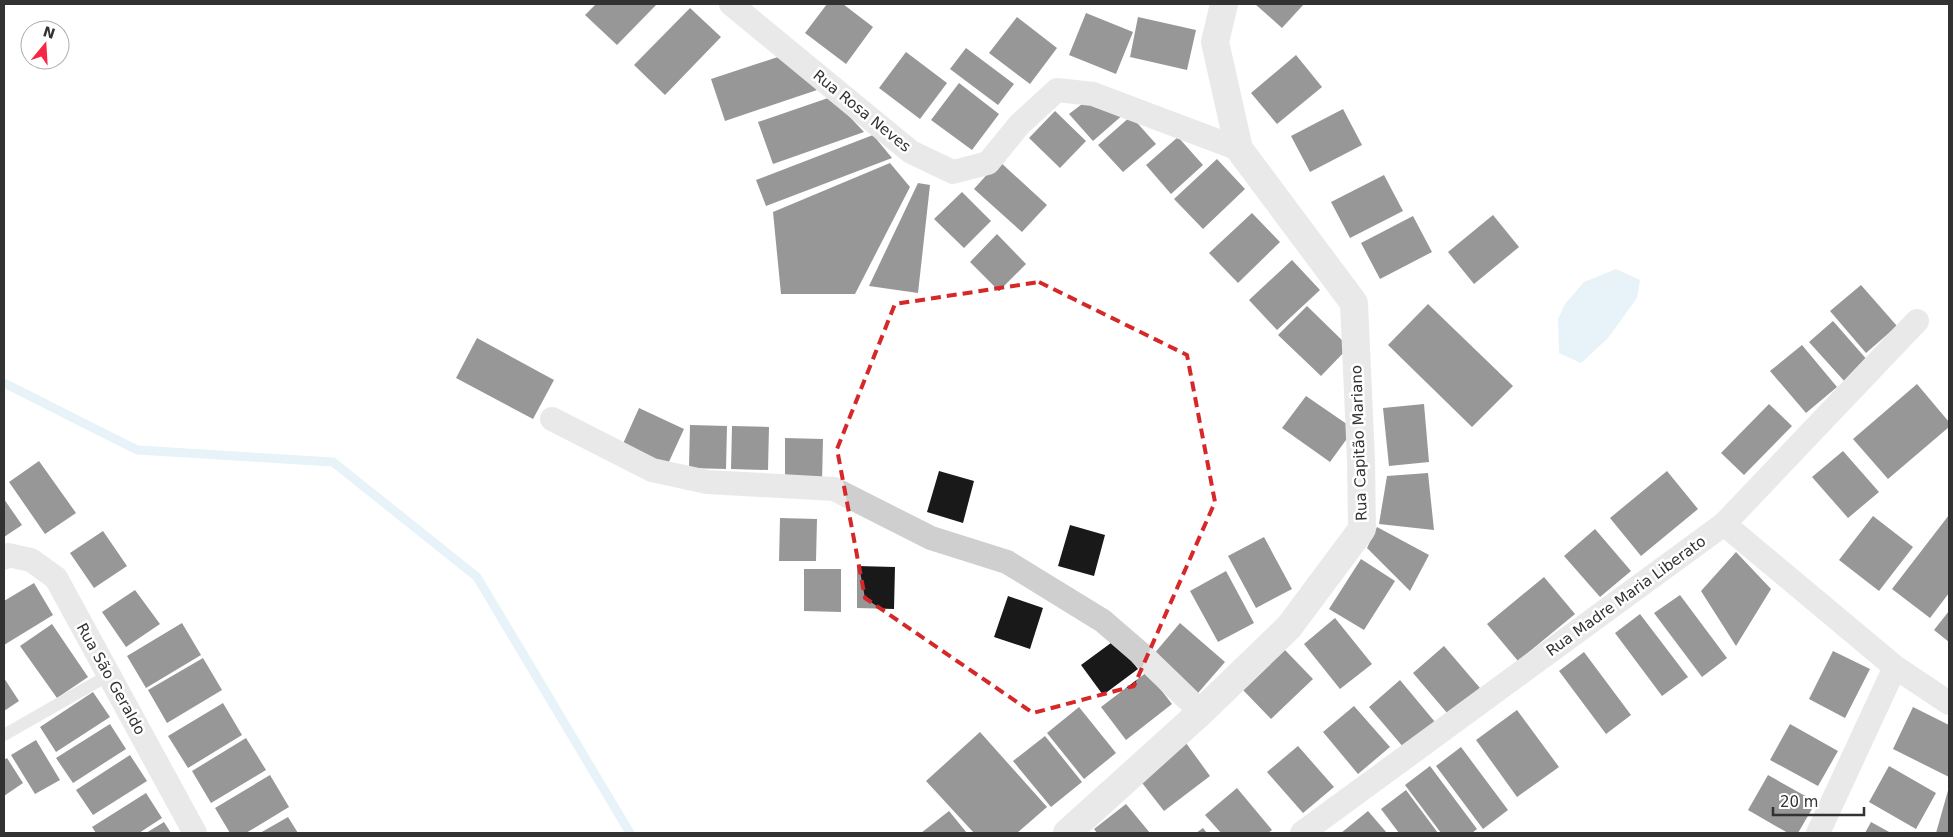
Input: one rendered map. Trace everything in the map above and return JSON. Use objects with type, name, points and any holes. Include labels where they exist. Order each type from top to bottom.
[{"type":"street","name":"Rua Rosa Neves","points":[[731,4],[911,152],[953,172],[988,163],[1019,125],[1057,90],[1093,94],[1239,149]]},
{"type":"street","name":"Rua Capitão Mariano","points":[[1067,833],[1201,712],[1289,627],[1362,529],[1361,450],[1354,303],[1239,149],[1215,42],[1224,4]]},
{"type":"street","name":"Rua Madre Maria Liberato","points":[[1302,833],[1724,524],[1918,321]]},
{"type":"street","points":[[552,419],[652,470],[707,482],[834,489],[931,538],[1007,562],[1103,621],[1140,652],[1201,712]]},
{"type":"street","points":[[1724,524],[1895,666],[1949,703]]},
{"type":"street","name":"Rua São Geraldo","points":[[4,558],[8,555],[31,560],[56,578],[195,833]]},
{"type":"street","points":[[1818,833],[1895,666]]},
{"type":"lane","points":[[4,735],[109,675]]},
{"type":"highlighted area","points":[[1039,282],[1187,355],[1215,502],[1134,686],[1033,713],[865,598],[837,449],[895,304]]},
{"type":"water","points":[[1616,269],[1640,280],[1637,298],[1608,338],[1581,363],[1559,353],[1558,319],[1565,304],[1584,282]]},
{"type":"building","points":[[596,4],[657,4],[617,45],[585,15]]},
{"type":"building","points":[[827,4],[843,4],[873,27],[846,64],[805,33]]},
{"type":"building","points":[[1255,4],[1304,4],[1282,28]]},
{"type":"building","points":[[690,8],[721,37],[665,95],[634,65]]},
{"type":"building","points":[[1086,13],[1133,32],[1116,74],[1069,55]]},
{"type":"building","points":[[1017,17],[1057,48],[1030,84],[989,53]]},
{"type":"building","points":[[1138,17],[1196,30],[1187,70],[1130,57]]},
{"type":"building","points":[[966,48],[1014,84],[998,105],[950,69]]},
{"type":"building","points":[[906,52],[947,83],[920,119],[879,88]]},
{"type":"building","points":[[784,55],[817,90],[725,121],[711,79]]},
{"type":"building","points":[[1296,55],[1322,87],[1277,124],[1251,93]]},
{"type":"building","points":[[959,83],[999,114],[972,150],[931,120]]},
{"type":"building","points":[[831,97],[864,132],[773,164],[758,122]]},
{"type":"building","points":[[1086,101],[1125,113],[1093,141],[1069,114]]},
{"type":"building","points":[[1343,109],[1362,145],[1310,172],[1291,136]]},
{"type":"building","points":[[1055,111],[1086,141],[1060,168],[1029,138]]},
{"type":"building","points":[[1131,116],[1156,144],[1123,172],[1098,145]]},
{"type":"building","points":[[873,135],[892,158],[766,206],[756,180]]},
{"type":"building","points":[[1178,137],[1203,165],[1171,194],[1146,165]]},
{"type":"building","points":[[1217,159],[1245,189],[1203,229],[1174,199]]},
{"type":"building","points":[[999,161],[1047,205],[1022,232],[974,189]]},
{"type":"building","points":[[890,163],[910,187],[855,294],[781,294],[773,212]]},
{"type":"building","points":[[1384,175],[1403,211],[1350,238],[1331,202]]},
{"type":"building","points":[[918,183],[930,185],[918,293],[869,286]]},
{"type":"building","points":[[962,192],[991,221],[964,248],[934,219]]},
{"type":"building","points":[[1252,213],[1280,242],[1238,283],[1209,253]]},
{"type":"building","points":[[1493,215],[1519,247],[1474,284],[1448,252]]},
{"type":"building","points":[[1413,216],[1432,252],[1380,279],[1361,243]]},
{"type":"building","points":[[997,234],[1026,264],[999,291],[970,262]]},
{"type":"building","points":[[1292,260],[1320,290],[1277,330],[1249,300]]},
{"type":"building","points":[[1861,285],[1897,326],[1866,353],[1830,311]]},
{"type":"building","points":[[1428,304],[1513,386],[1472,427],[1388,345]]},
{"type":"building","points":[[1307,306],[1349,347],[1321,376],[1278,335]]},
{"type":"building","points":[[1833,321],[1869,362],[1846,383],[1809,342]]},
{"type":"building","points":[[477,338],[554,380],[533,419],[456,378]]},
{"type":"building","points":[[1802,345],[1837,387],[1806,413],[1770,371]]},
{"type":"building","points":[[1917,384],[1949,422],[1949,427],[1888,479],[1853,439]]},
{"type":"building","points":[[1306,396],[1354,429],[1330,462],[1282,428]]},
{"type":"building","points":[[1424,404],[1429,462],[1389,466],[1383,408]]},
{"type":"building","points":[[1769,404],[1792,426],[1744,475],[1721,453]]},
{"type":"building","points":[[639,408],[684,429],[667,466],[622,446]]},
{"type":"building","points":[[690,425],[727,426],[726,469],[689,468]]},
{"type":"building","points":[[732,426],[769,427],[768,470],[731,469]]},
{"type":"building","points":[[785,438],[823,439],[822,482],[785,481]]},
{"type":"building","points":[[1843,451],[1879,492],[1848,518],[1812,477]]},
{"type":"building","points":[[39,461],[76,513],[45,534],[9,482]]},
{"type":"building","points":[[939,471],[974,481],[963,523],[927,512]]},
{"type":"building","points":[[1667,471],[1698,509],[1641,556],[1610,518]]},
{"type":"building","points":[[1428,473],[1434,530],[1379,524],[1387,476]]},
{"type":"building","points":[[4,499],[22,525],[4,537]]},
{"type":"building","points":[[1949,515],[1949,593],[1930,618],[1892,589]]},
{"type":"building","points":[[1873,516],[1913,547],[1879,591],[1839,560]]},
{"type":"building","points":[[780,518],[817,519],[816,561],[779,561]]},
{"type":"building","points":[[1070,525],[1105,535],[1094,576],[1058,566]]},
{"type":"building","points":[[1377,527],[1429,555],[1410,591],[1367,548]]},
{"type":"building","points":[[1595,529],[1631,571],[1600,597],[1564,556]]},
{"type":"building","points":[[103,531],[127,566],[94,588],[70,553]]},
{"type":"building","points":[[1264,537],[1292,589],[1256,608],[1228,556]]},
{"type":"building","points":[[1736,552],[1771,589],[1736,646],[1701,591]]},
{"type":"building","points":[[1361,559],[1395,581],[1364,630],[1329,609]]},
{"type":"building","points":[[857,566],[895,567],[894,609],[857,608]]},
{"type":"building","points":[[804,569],[841,569],[841,612],[804,611]]},
{"type":"building","points":[[1226,571],[1254,623],[1218,642],[1190,591]]},
{"type":"building","points":[[1544,577],[1575,614],[1518,661],[1487,624]]},
{"type":"building","points":[[34,583],[53,615],[4,645],[4,601]]},
{"type":"building","points":[[135,590],[160,624],[126,647],[102,612]]},
{"type":"building","points":[[1680,595],[1727,658],[1702,677],[1654,613]]},
{"type":"building","points":[[1008,596],[1043,608],[1030,649],[994,637]]},
{"type":"building","points":[[1949,611],[1949,642],[1934,630]]},
{"type":"building","points":[[1640,614],[1688,677],[1662,696],[1615,633]]},
{"type":"building","points":[[1335,618],[1372,664],[1340,689],[1304,644]]},
{"type":"building","points":[[182,623],[201,655],[146,688],[127,656]]},
{"type":"building","points":[[1180,623],[1225,662],[1198,693],[1153,655]]},
{"type":"building","points":[[52,624],[88,677],[57,698],[20,646]]},
{"type":"building","points":[[1115,640],[1138,669],[1103,695],[1081,665]]},
{"type":"building","points":[[1444,646],[1480,688],[1448,714],[1413,673]]},
{"type":"building","points":[[1285,650],[1313,679],[1271,719],[1243,690]]},
{"type":"building","points":[[1833,651],[1870,669],[1845,718],[1809,699]]},
{"type":"building","points":[[1584,652],[1631,715],[1606,734],[1559,671]]},
{"type":"building","points":[[203,658],[222,690],[167,723],[148,690]]},
{"type":"building","points":[[1147,672],[1172,704],[1126,740],[1101,707]]},
{"type":"building","points":[[4,678],[19,701],[4,711]]},
{"type":"building","points":[[1400,680],[1435,722],[1404,748],[1369,707]]},
{"type":"building","points":[[93,692],[110,717],[56,752],[40,727]]},
{"type":"building","points":[[223,703],[242,735],[188,768],[168,736]]},
{"type":"building","points":[[1354,706],[1390,747],[1358,774],[1323,732]]},
{"type":"building","points":[[1079,707],[1116,753],[1084,779],[1047,733]]},
{"type":"building","points":[[1913,707],[1949,725],[1949,777],[1893,749]]},
{"type":"building","points":[[1517,710],[1559,767],[1517,797],[1476,740]]},
{"type":"building","points":[[110,724],[126,749],[73,783],[56,758]]},
{"type":"building","points":[[1790,724],[1838,751],[1818,786],[1770,760]]},
{"type":"building","points":[[980,732],[1047,807],[1017,833],[974,833],[926,781]]},
{"type":"building","points":[[1045,736],[1082,782],[1051,807],[1013,761]]},
{"type":"building","points":[[246,738],[266,770],[211,803],[192,771]]},
{"type":"building","points":[[36,740],[60,780],[35,794],[11,755]]},
{"type":"building","points":[[1186,743],[1210,776],[1164,811],[1139,779]]},
{"type":"building","points":[[1298,746],[1334,787],[1303,813],[1267,772]]},
{"type":"building","points":[[1461,747],[1508,810],[1483,829],[1436,766]]},
{"type":"building","points":[[130,755],[147,781],[93,815],[76,790]]},
{"type":"building","points":[[7,758],[23,783],[4,796],[4,760]]},
{"type":"building","points":[[1430,766],[1477,829],[1472,833],[1441,833],[1405,785]]},
{"type":"building","points":[[1889,766],[1936,793],[1916,829],[1869,802]]},
{"type":"building","points":[[270,775],[289,807],[246,833],[230,833],[215,808]]},
{"type":"building","points":[[1768,775],[1816,802],[1798,833],[1788,833],[1748,810]]},
{"type":"building","points":[[1949,787],[1949,833],[1936,833]]},
{"type":"building","points":[[1237,788],[1272,830],[1268,833],[1221,833],[1205,815]]},
{"type":"building","points":[[1406,790],[1438,833],[1399,833],[1381,809]]},
{"type":"building","points":[[146,793],[162,818],[139,833],[96,833],[92,827]]},
{"type":"building","points":[[1126,804],[1150,833],[1097,833],[1094,829]]},
{"type":"building","points":[[949,811],[967,833],[921,833]]},
{"type":"building","points":[[1368,811],[1387,833],[1341,833]]},
{"type":"building","points":[[288,817],[298,833],[260,833]]},
{"type":"building","points":[[164,822],[171,833],[146,833]]},
{"type":"building","points":[[1871,822],[1891,833],[1865,833]]},
{"type":"building","points":[[1203,828],[1207,833],[1196,833]]},
{"type":"waterway","points":[[4,383],[137,450],[333,462],[477,577],[630,833]]}]
